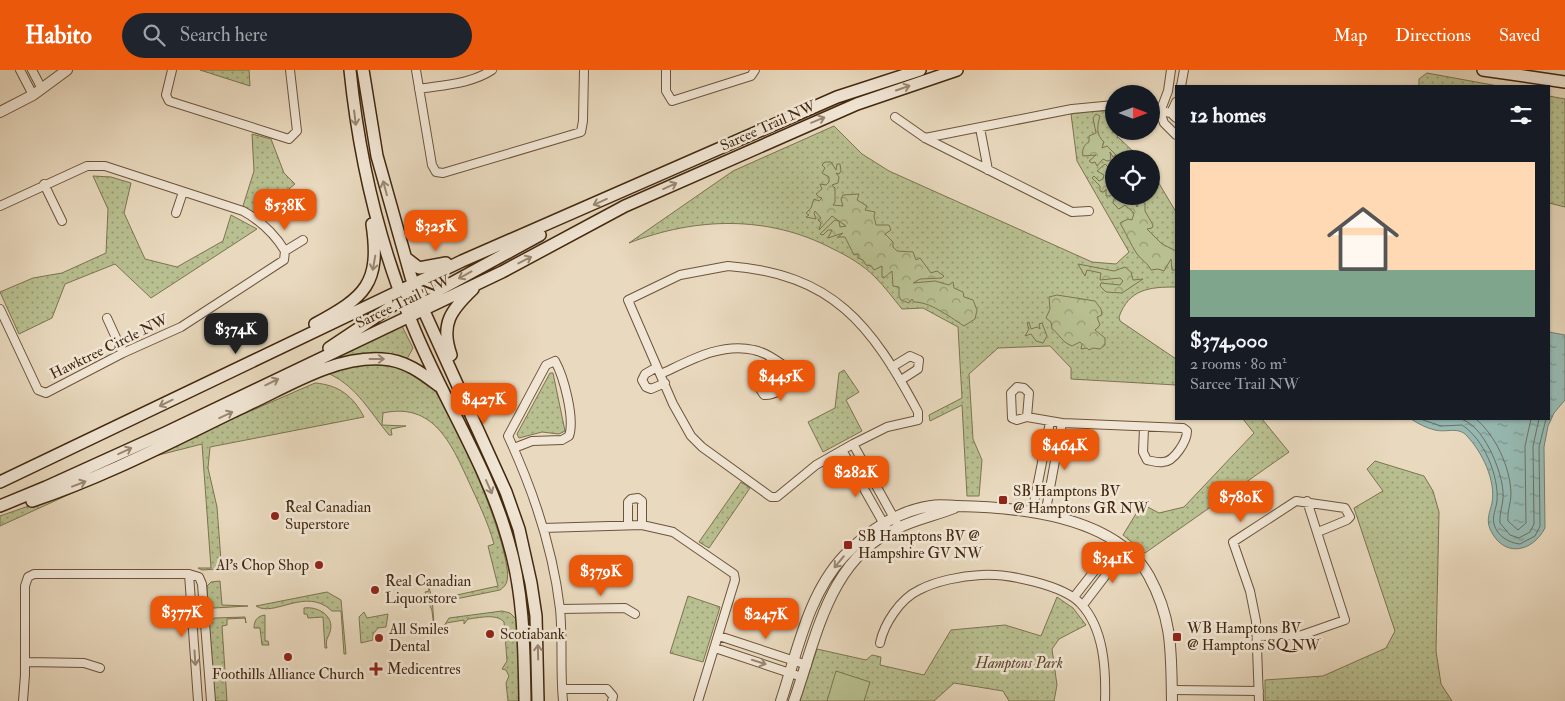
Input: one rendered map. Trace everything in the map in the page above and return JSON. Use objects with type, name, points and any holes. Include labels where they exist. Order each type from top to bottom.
[{"type":"main road","points":[[350,70],[358,139],[371,197],[406,292],[417,308],[465,400],[519,528],[532,583],[538,639],[538,701]]},
{"type":"main road","points":[[363,70],[377,156],[405,256],[406,292]]},
{"type":"main road","name":"Sarcee Trail NW","points":[[0,482],[218,378],[406,292],[462,261],[837,97],[920,70]]},
{"type":"main road","name":"Sarcee Trail NW","points":[[0,506],[46,488],[308,364],[417,308],[481,281],[625,206],[857,104],[958,70]]},
{"type":"main road","points":[[1483,70],[1565,82]]},
{"type":"main road","points":[[358,139],[369,164],[406,292],[417,308],[485,458],[502,484]]},
{"type":"main road","points":[[218,378],[225,370],[344,308],[362,292],[372,274],[376,255],[371,197]]},
{"type":"main road","points":[[417,308],[550,230],[568,216]]},
{"type":"main road","points":[[405,256],[419,268],[462,261]]},
{"type":"main road","points":[[465,400],[446,332],[447,323],[456,307],[481,281]]},
{"type":"main road","points":[[308,364],[406,292]]},
{"type":"main road","points":[[417,308],[440,386],[486,479],[508,539],[515,565],[523,622],[525,701]]},
{"type":"main road","points":[[0,512],[108,472],[292,384],[342,364],[372,359],[394,360],[414,368],[440,386]]},
{"type":"street","points":[[20,70],[38,92]]},
{"type":"street","points":[[32,70],[38,92]]},
{"type":"street","points":[[0,112],[38,92],[67,70]]},
{"type":"street","points":[[172,70],[166,95],[169,101],[289,140],[297,131],[290,70]]},
{"type":"street","points":[[416,70],[432,165],[436,172],[443,173],[581,132],[584,70]]},
{"type":"street","points":[[419,88],[460,82],[483,76],[492,70]]},
{"type":"street","points":[[666,70],[666,91],[672,101],[751,76],[755,70]]},
{"type":"street","points":[[1172,70],[1168,91],[1160,112],[1164,123],[1175,134]]},
{"type":"street","points":[[1181,85],[1184,70]]},
{"type":"street","points":[[925,138],[1072,109],[1105,106]]},
{"type":"street","points":[[1160,112],[1174,116]]},
{"type":"street","points":[[895,117],[925,138],[1072,212],[1089,211]]},
{"type":"street","points":[[980,128],[988,170]]},
{"type":"street","points":[[0,206],[44,184],[87,166],[105,166],[251,216],[275,235],[285,251]]},
{"type":"street","points":[[44,184],[62,221]]},
{"type":"street","points":[[176,213],[184,192]]},
{"type":"street","name":"Hawktree Circle NW","points":[[0,309],[3,321],[38,390],[46,393],[123,353],[182,327],[284,260],[285,251],[303,240]]},
{"type":"street","points":[[728,266],[760,268],[813,286],[852,315],[892,366],[918,412],[918,420],[887,427],[853,444],[816,465],[782,495],[771,497],[702,448],[682,422],[628,300],[680,275],[728,266]]},
{"type":"street","points":[[107,318],[123,353]]},
{"type":"street","points":[[665,383],[651,389],[646,387],[642,380],[644,374],[714,352],[754,350],[772,358],[795,373],[792,383],[769,396],[764,395],[760,389],[772,358]]},
{"type":"street","points":[[892,366],[910,356],[919,360],[918,369],[901,380]]},
{"type":"street","points":[[514,448],[532,441],[562,440],[570,436],[573,427],[560,370],[556,361],[546,365],[508,436],[543,528],[560,608],[563,701]]},
{"type":"street","points":[[1027,417],[1062,423],[1144,428],[1183,428],[1187,433],[1185,441],[1172,458],[1163,462],[1145,458],[1143,452],[1144,428]]},
{"type":"street","points":[[1032,513],[1050,422]]},
{"type":"street","points":[[1045,515],[1062,423]]},
{"type":"street","points":[[853,444],[897,522]]},
{"type":"street","points":[[842,450],[886,528]]},
{"type":"street","points":[[628,526],[628,502],[631,499],[638,498],[642,502],[642,525]]},
{"type":"street","points":[[1259,701],[1258,636],[1250,591],[1233,542],[1296,501],[1307,501],[1345,508],[1350,514],[1347,520],[1318,532]]},
{"type":"street","points":[[1258,636],[1302,635],[1345,620],[1307,501]]},
{"type":"street","points":[[780,701],[816,598],[831,572],[844,556],[886,528],[933,505],[977,506],[1045,515],[1094,529],[1117,542],[1148,575],[1166,615],[1172,650],[1172,696],[1259,691]]},
{"type":"street","points":[[543,528],[642,525],[673,532],[734,574],[735,580],[698,701]]},
{"type":"street","points":[[794,701],[832,592],[842,575],[886,528]]},
{"type":"street","points":[[1074,597],[1117,542]]},
{"type":"street","points":[[1083,605],[1126,550]]},
{"type":"street","points":[[22,701],[25,662],[25,586],[28,577],[34,574],[189,574],[199,577],[202,584],[211,701]]},
{"type":"street","points":[[189,574],[198,701]]},
{"type":"street","points":[[880,643],[882,632],[893,613],[917,590],[946,580],[982,574],[1046,585],[1074,597],[1083,605],[1097,632],[1104,655],[1105,701]]},
{"type":"street","points":[[560,608],[625,608],[635,614]]},
{"type":"street","points":[[719,636],[807,665]]},
{"type":"street","points":[[715,648],[802,676]]},
{"type":"street","points":[[25,662],[84,663],[100,668]]},
{"type":"street","points":[[562,689],[607,689],[613,696],[612,701]]},
{"type":"green space","points":[[200,70],[249,70],[250,86]]},
{"type":"green space","points":[[1427,73],[1493,85],[1419,85],[1419,79]]},
{"type":"green space","points":[[1550,96],[1565,99],[1565,207],[1550,203]]},
{"type":"green space","points":[[1105,111],[1105,140],[1121,140],[1132,150],[1105,150],[1105,205],[1160,205],[1160,185],[1175,210],[1175,287],[1149,289],[1134,295],[1128,300],[1119,317],[1120,321],[1175,358],[1175,385],[1071,379],[1071,368],[1050,346],[998,348],[969,374],[973,439],[982,460],[979,496],[967,496],[962,405],[930,421],[929,415],[962,398],[958,327],[923,308],[902,309],[875,277],[855,261],[809,238],[784,230],[758,225],[706,225],[654,234],[629,243],[733,171],[834,126],[862,154],[889,171],[1092,262],[1116,264],[1129,252],[1077,161],[1071,114]]},
{"type":"green space","points":[[1096,114],[1100,116],[1098,130],[1104,142],[1102,148],[1107,146],[1111,150],[1105,150],[1105,160],[1103,159],[1097,166],[1095,162],[1089,161],[1096,155],[1083,156],[1084,146],[1089,142],[1089,136],[1096,133],[1093,118]]},
{"type":"green space","points":[[252,134],[271,139],[284,173],[295,184],[269,205],[264,219],[243,206],[254,171]]},
{"type":"green space","points":[[825,162],[831,162],[836,170],[837,164],[840,164],[841,171],[839,174],[836,173],[839,177],[838,183],[832,185],[835,188],[835,202],[833,205],[843,206],[841,199],[843,195],[859,194],[857,200],[867,206],[865,210],[875,212],[876,225],[889,225],[891,230],[885,234],[893,242],[893,247],[897,251],[913,252],[916,260],[920,258],[931,273],[937,271],[944,276],[942,278],[920,279],[913,283],[935,281],[949,285],[953,282],[954,288],[963,292],[964,297],[973,300],[977,310],[975,319],[964,326],[926,304],[914,302],[912,299],[909,303],[901,300],[899,287],[893,286],[892,271],[884,278],[882,277],[882,266],[874,270],[871,266],[866,265],[863,260],[858,258],[858,254],[854,255],[845,237],[838,237],[843,233],[828,238],[832,230],[828,230],[823,235],[820,234],[835,220],[839,221],[832,216],[819,230],[821,223],[818,220],[821,218],[815,211],[816,219],[806,217],[809,215],[806,213],[811,208],[814,199],[819,201],[822,198],[816,194],[822,189],[820,184],[826,185],[829,182],[829,177],[822,173],[825,168],[822,165]],"holes":[[[839,221],[846,226],[840,227]]]},
{"type":"green space","points":[[1105,164],[1104,192],[1100,191],[1100,186],[1092,178],[1094,176],[1099,181],[1103,179],[1104,175],[1097,171]]},
{"type":"green space","points":[[93,176],[111,177],[131,183],[124,213],[145,259],[177,267],[223,241],[231,215],[257,229],[151,298],[115,264],[65,284],[52,318],[19,334],[0,292],[33,278],[62,273],[106,253],[108,209]]},
{"type":"green space","points":[[1115,205],[1125,205],[1119,209]]},
{"type":"green space","points":[[1125,205],[1136,205],[1137,207],[1138,205],[1145,205],[1145,211],[1153,225],[1152,228],[1147,229],[1162,244],[1175,250],[1175,270],[1172,270],[1171,259],[1164,271],[1158,269],[1151,270],[1139,256],[1120,223],[1128,219],[1132,220],[1134,213]]},
{"type":"green space","points":[[1078,264],[1114,271],[1125,267],[1131,272],[1133,280],[1143,279],[1122,293],[1106,292],[1100,286],[1101,283],[1120,285],[1123,281],[1120,278],[1100,280],[1101,273],[1087,270],[1085,276]]},
{"type":"green space","points":[[1057,295],[1095,301],[1101,309],[1102,315],[1097,317],[1100,325],[1095,330],[1105,338],[1105,345],[1100,349],[1081,349],[1082,344],[1080,342],[1072,346],[1052,329],[1051,322],[1046,318],[1050,309],[1049,297]]},
{"type":"green space","points":[[1029,322],[1031,329],[1037,327],[1040,329],[1039,324],[1042,323],[1047,336],[1043,343],[1036,341],[1031,334],[1025,336],[1029,329],[1027,323]]},
{"type":"green space","points":[[401,324],[413,348],[407,359],[368,354],[164,442]]},
{"type":"green space","points":[[366,362],[407,369],[429,384],[439,397],[479,480],[501,541],[507,565],[507,581],[500,590],[446,601],[441,599],[442,596],[443,598],[498,586],[488,546],[494,544],[492,536],[455,452],[438,428],[415,414],[400,411],[383,413],[382,425],[406,426],[391,429],[392,435],[389,435],[356,393],[329,372]]},
{"type":"green space","points":[[844,370],[859,392],[846,400],[862,431],[823,452],[808,422],[835,408],[839,373]]},
{"type":"green space","points":[[550,373],[553,373],[565,431],[559,434],[542,432],[519,438],[517,434]]},
{"type":"green space","points":[[315,383],[331,386],[344,393],[355,403],[364,417],[210,447],[208,468],[217,507],[221,561],[217,569],[202,570],[198,568],[211,568],[202,444],[151,457],[0,526],[0,516],[46,500]]},
{"type":"green space","points":[[1244,420],[1263,420],[1289,452],[1145,553],[1123,535],[1142,504],[1159,513],[1184,507],[1254,433]]},
{"type":"green space","points":[[1375,461],[1424,476],[1433,491],[1439,512],[1436,651],[1441,684],[1452,701],[1265,701],[1265,680],[1323,676],[1386,648],[1395,631],[1354,508],[1383,491],[1367,469]]},
{"type":"green space","points":[[741,482],[750,488],[709,548],[699,542]]},
{"type":"green space","points":[[426,578],[432,598],[435,636],[432,611],[425,592],[429,591]]},
{"type":"green space","points":[[220,581],[222,605],[248,606],[214,608],[208,605],[207,586],[211,582]]},
{"type":"green space","points":[[327,592],[341,600],[346,654],[344,654],[341,611],[332,611],[322,604],[312,601],[263,609],[256,606]]},
{"type":"green space","points":[[688,596],[720,607],[703,662],[670,653]]},
{"type":"green space","name":"Hamptons Park","points":[[1057,597],[1073,608],[1086,625],[1059,639],[1052,649],[1057,685],[1054,701],[1009,701],[1003,691],[954,683],[934,701],[800,701],[817,649],[866,660],[872,655],[881,657],[880,665],[924,675],[951,630],[1005,625],[1041,636]]},
{"type":"green space","points":[[304,608],[320,610],[328,617],[331,626],[327,648],[325,648],[323,617],[308,618],[307,614],[304,614]]},
{"type":"green space","points":[[502,611],[510,613],[517,620],[522,701],[508,701],[506,683],[509,676],[506,670],[502,669],[507,661],[504,622],[501,619],[487,617],[468,619],[464,624],[464,620],[446,623],[446,628],[444,626],[449,618]]},
{"type":"green space","points":[[364,612],[367,618],[388,614],[386,627],[378,628],[373,634],[373,640],[361,643],[359,617]]},
{"type":"green space","points":[[265,615],[265,641],[268,641],[269,645],[262,645],[260,628],[254,628],[256,619]]},
{"type":"green space","points":[[245,617],[246,623],[245,618],[227,619],[227,625],[222,626],[227,701],[214,701],[209,621],[215,618]]},
{"type":"green space","points":[[836,671],[870,682],[864,701],[827,701]]},
{"type":"water","points":[[1550,332],[1565,335],[1565,400],[1554,413],[1548,426],[1544,447],[1545,528],[1533,543],[1518,549],[1510,548],[1502,545],[1490,529],[1488,519],[1493,494],[1490,476],[1483,458],[1467,436],[1456,430],[1439,431],[1423,426],[1413,420],[1550,420]]},
{"type":"place","name":"SB Hamptons BV @ Hamptons GR NW","points":[[1003,500]]},
{"type":"place","name":"Real Canadian Superstore","points":[[275,516]]},
{"type":"place","name":"SB Hamptons BV @ Hampshire GV NW","points":[[848,545]]},
{"type":"place","name":"Al's Chop Shop","points":[[319,565]]},
{"type":"place","name":"Real Canadian Liquorstore","points":[[375,590]]},
{"type":"place","name":"Scotiabank","points":[[490,634]]},
{"type":"place","name":"WB Hamptons BV @ Hamptons SQ NW","points":[[1177,637]]},
{"type":"place","name":"All Smiles Dental","points":[[379,638]]},
{"type":"place","name":"Foothills Alliance Church","points":[[288,657]]},
{"type":"place","name":"Medicentres","points":[[376,669]]}]
